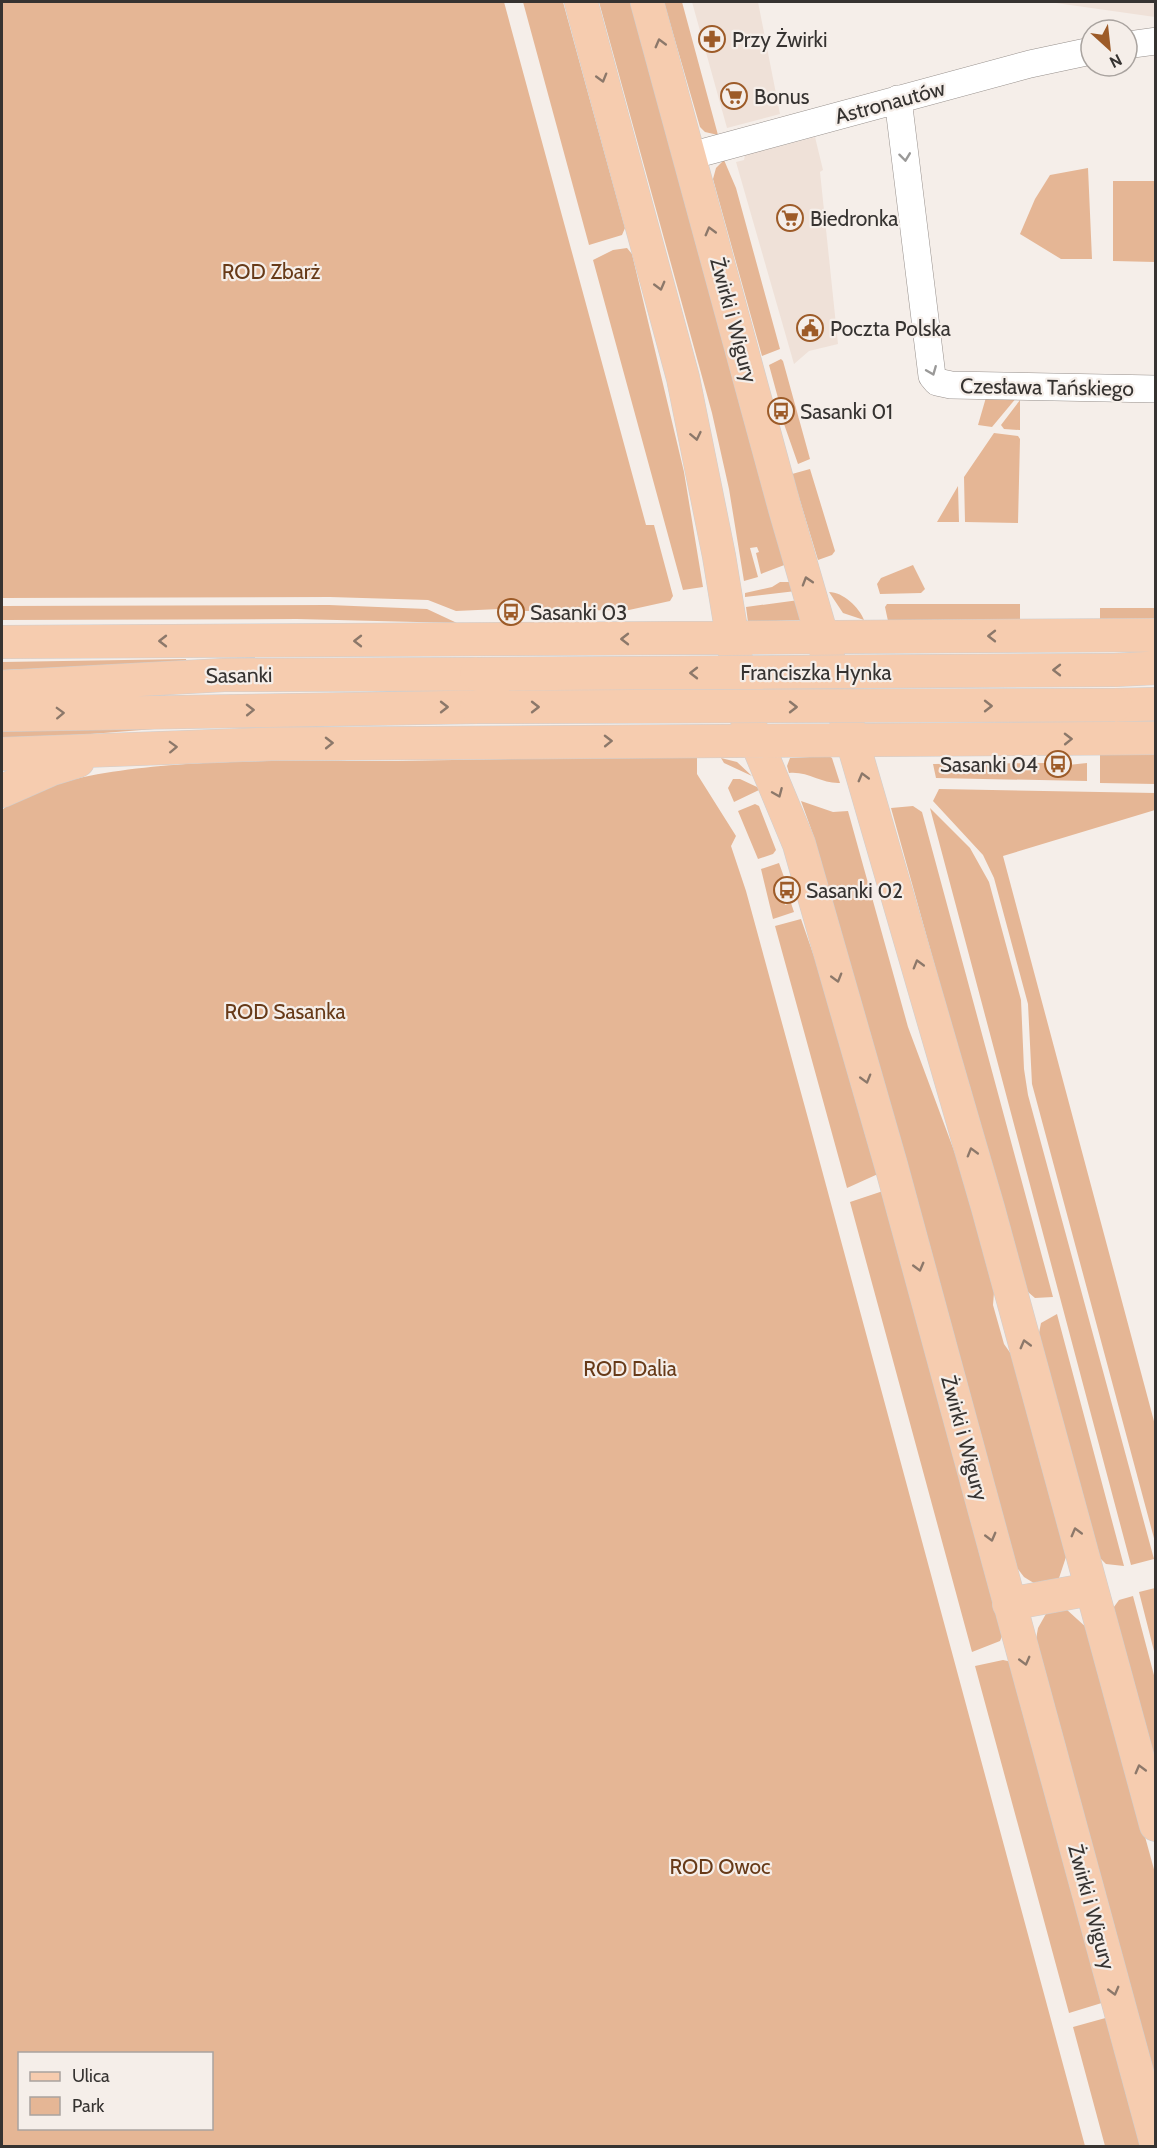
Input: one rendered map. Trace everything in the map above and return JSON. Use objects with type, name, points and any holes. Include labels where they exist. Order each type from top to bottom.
[{"type":"main road","points":[[581,2],[683,378],[715,534],[731,638]]},
{"type":"main road","name":"Żwirki i Wigury","points":[[647,2],[785,508],[853,739]]},
{"type":"main road","points":[[2,642],[1155,635]]},
{"type":"main road","name":"Żwirki i Wigury","points":[[731,638],[741,697],[754,739],[801,853],[891,1166],[1155,2142]]},
{"type":"main road","name":"Franciszka Hynka","points":[[477,674],[1155,668]]},
{"type":"main road","name":"Sasanki","points":[[2,687],[224,675],[477,674]]},
{"type":"main road","name":"Franciszka Hynka","points":[[477,707],[1155,704]]},
{"type":"main road","name":"Sasanki","points":[[2,715],[477,707]]},
{"type":"main road","points":[[2,754],[271,744],[1155,738]]},
{"type":"main road","points":[[853,739],[988,1208],[1155,1826]]},
{"type":"main road","points":[[2,791],[52,769],[115,750]]},
{"type":"main road","points":[[1010,1604],[1091,1589]]},
{"type":"street","points":[[1139,43],[1155,41]]},
{"type":"street","name":"Astronautów","points":[[690,156],[898,99],[1079,54]]},
{"type":"street","name":"Czesława Tańskiego","points":[[898,99],[932,376],[937,382],[951,385],[1155,389]]},
{"type":"shaded area","points":[[692,2],[758,2],[780,114],[727,128]]},
{"type":"shaded area","points":[[1155,2],[1155,17],[1056,3]]},
{"type":"shaded area","points":[[815,137],[823,170],[820,172],[838,344],[809,351],[794,364],[736,162],[744,160],[745,155]]},
{"type":"green space","name":"ROD Zbarż","points":[[2,2],[504,2],[646,525],[654,525],[673,596],[670,601],[629,610],[524,611],[524,608],[456,611],[428,600],[330,597],[2,598]]},
{"type":"green space","points":[[523,2],[563,2],[625,228],[622,235],[589,245]]},
{"type":"green space","points":[[599,2],[633,2],[787,564],[761,574],[756,553],[759,552],[757,547],[750,548],[758,577],[744,581],[729,489],[712,413]]},
{"type":"green space","points":[[664,2],[682,2],[718,135],[705,132],[700,127]]},
{"type":"green space","points":[[724,160],[736,188],[780,349],[762,356],[713,179],[716,168]]},
{"type":"green space","points":[[1088,168],[1092,259],[1061,259],[1020,234],[1035,199],[1050,175]]},
{"type":"green space","points":[[1113,181],[1155,181],[1155,262],[1113,261]]},
{"type":"green space","points":[[627,248],[632,254],[684,472],[703,587],[683,590],[593,260],[613,250]]},
{"type":"green space","points":[[781,359],[810,459],[798,464],[784,424],[789,423],[782,398],[778,398],[769,365]]},
{"type":"green space","points":[[987,394],[1017,397],[992,427],[978,425]]},
{"type":"green space","points":[[1020,400],[1020,430],[1004,429],[1001,425]]},
{"type":"green space","points":[[994,433],[1018,436],[1020,439],[1018,523],[965,522],[964,477]]},
{"type":"green space","points":[[810,469],[835,551],[832,555],[818,560],[792,474]]},
{"type":"green space","points":[[958,486],[959,522],[937,522]]},
{"type":"green space","points":[[913,565],[925,589],[921,593],[880,594],[877,584],[881,578]]},
{"type":"green space","points":[[780,582],[793,582],[796,591],[745,597],[745,593],[772,587]]},
{"type":"green space","points":[[829,592],[850,601],[864,620],[843,613]]},
{"type":"green space","points":[[799,600],[802,620],[748,622],[746,607]]},
{"type":"green space","points":[[887,604],[1020,604],[1020,621],[888,621],[885,607]]},
{"type":"green space","points":[[329,605],[427,609],[457,623],[297,619],[2,620],[2,606]]},
{"type":"green space","points":[[1100,608],[1155,608],[1155,620],[1100,620]]},
{"type":"green space","points":[[186,659],[187,664],[2,670],[2,662]]},
{"type":"green space","points":[[167,728],[2,741],[2,730]]},
{"type":"green space","points":[[1155,753],[1155,784],[1100,783],[1100,755]]},
{"type":"green space","points":[[697,756],[697,774],[736,836],[731,846],[746,891],[809,1122],[1085,2146],[2,2146],[2,810],[36,791],[81,778],[134,769],[249,761]]},
{"type":"green space","points":[[829,756],[832,758],[840,783],[789,773],[787,766],[790,758]]},
{"type":"green space","points":[[721,758],[737,762],[752,776],[724,763]]},
{"type":"green space","points":[[1049,763],[1049,767],[1087,763],[1087,781],[936,778],[933,764]]},
{"type":"green space","points":[[733,779],[740,779],[759,790],[734,802],[728,788]]},
{"type":"green space","points":[[939,789],[1155,793],[1155,810],[1003,856],[1155,1425],[1155,1542],[1032,1084],[1028,1004],[994,878],[983,855],[933,801]]},
{"type":"green space","points":[[801,801],[833,812],[848,811],[908,1027],[975,1207],[995,1279],[993,1305],[1004,1344],[1011,1354],[1067,1554],[1059,1578],[1037,1585],[1024,1577],[1014,1564],[814,837]]},
{"type":"green space","points":[[755,804],[759,806],[776,850],[773,854],[758,859],[738,811]]},
{"type":"green space","points":[[913,806],[922,812],[1053,1297],[1035,1298],[1028,1292],[1021,1276],[891,808]]},
{"type":"green space","points":[[930,808],[970,848],[989,882],[1021,1000],[1024,1069],[1028,1095],[1154,1559],[1131,1565]]},
{"type":"green space","points":[[779,863],[784,877],[778,879],[785,905],[791,903],[794,912],[773,919],[761,869]]},
{"type":"green space","points":[[801,919],[823,982],[878,1174],[847,1188],[775,926]]},
{"type":"green space","points":[[883,1191],[1003,1634],[1000,1641],[972,1652],[850,1202]]},
{"type":"green space","points":[[1057,1314],[1124,1566],[1106,1564],[1099,1557],[1038,1338],[1041,1323]]},
{"type":"green space","points":[[1156,1588],[1155,1655],[1139,1592]]},
{"type":"green space","points":[[1133,1596],[1155,1679],[1155,1774],[1111,1611],[1119,1600]]},
{"type":"green space","points":[[1066,1609],[1088,1629],[1155,1873],[1155,2097],[1035,1645],[1038,1628],[1047,1612]]},
{"type":"green space","points":[[1003,1660],[1012,1662],[1105,2002],[1069,2013],[975,1666]]},
{"type":"green space","points":[[1109,2017],[1144,2146],[1105,2146],[1073,2027]]},
{"type":"place","name":"Przy Żwirki","points":[[712,39]]},
{"type":"place","name":"Bonus","points":[[734,96]]},
{"type":"place","name":"Biedronka","points":[[790,218]]},
{"type":"place","name":"Poczta Polska","points":[[810,328]]},
{"type":"place","name":"Sasanki 01","points":[[781,411]]},
{"type":"place","name":"Sasanki 03","points":[[511,612]]},
{"type":"place","name":"Sasanki 04","points":[[1058,764]]},
{"type":"place","name":"Sasanki 02","points":[[787,890]]},
{"type":"park label","name":"ROD Sasanka","points":[[285,1011]]},
{"type":"park label","name":"ROD Dalia","points":[[630,1368]]},
{"type":"park label","name":"ROD Owoc","points":[[720,1866]]}]
